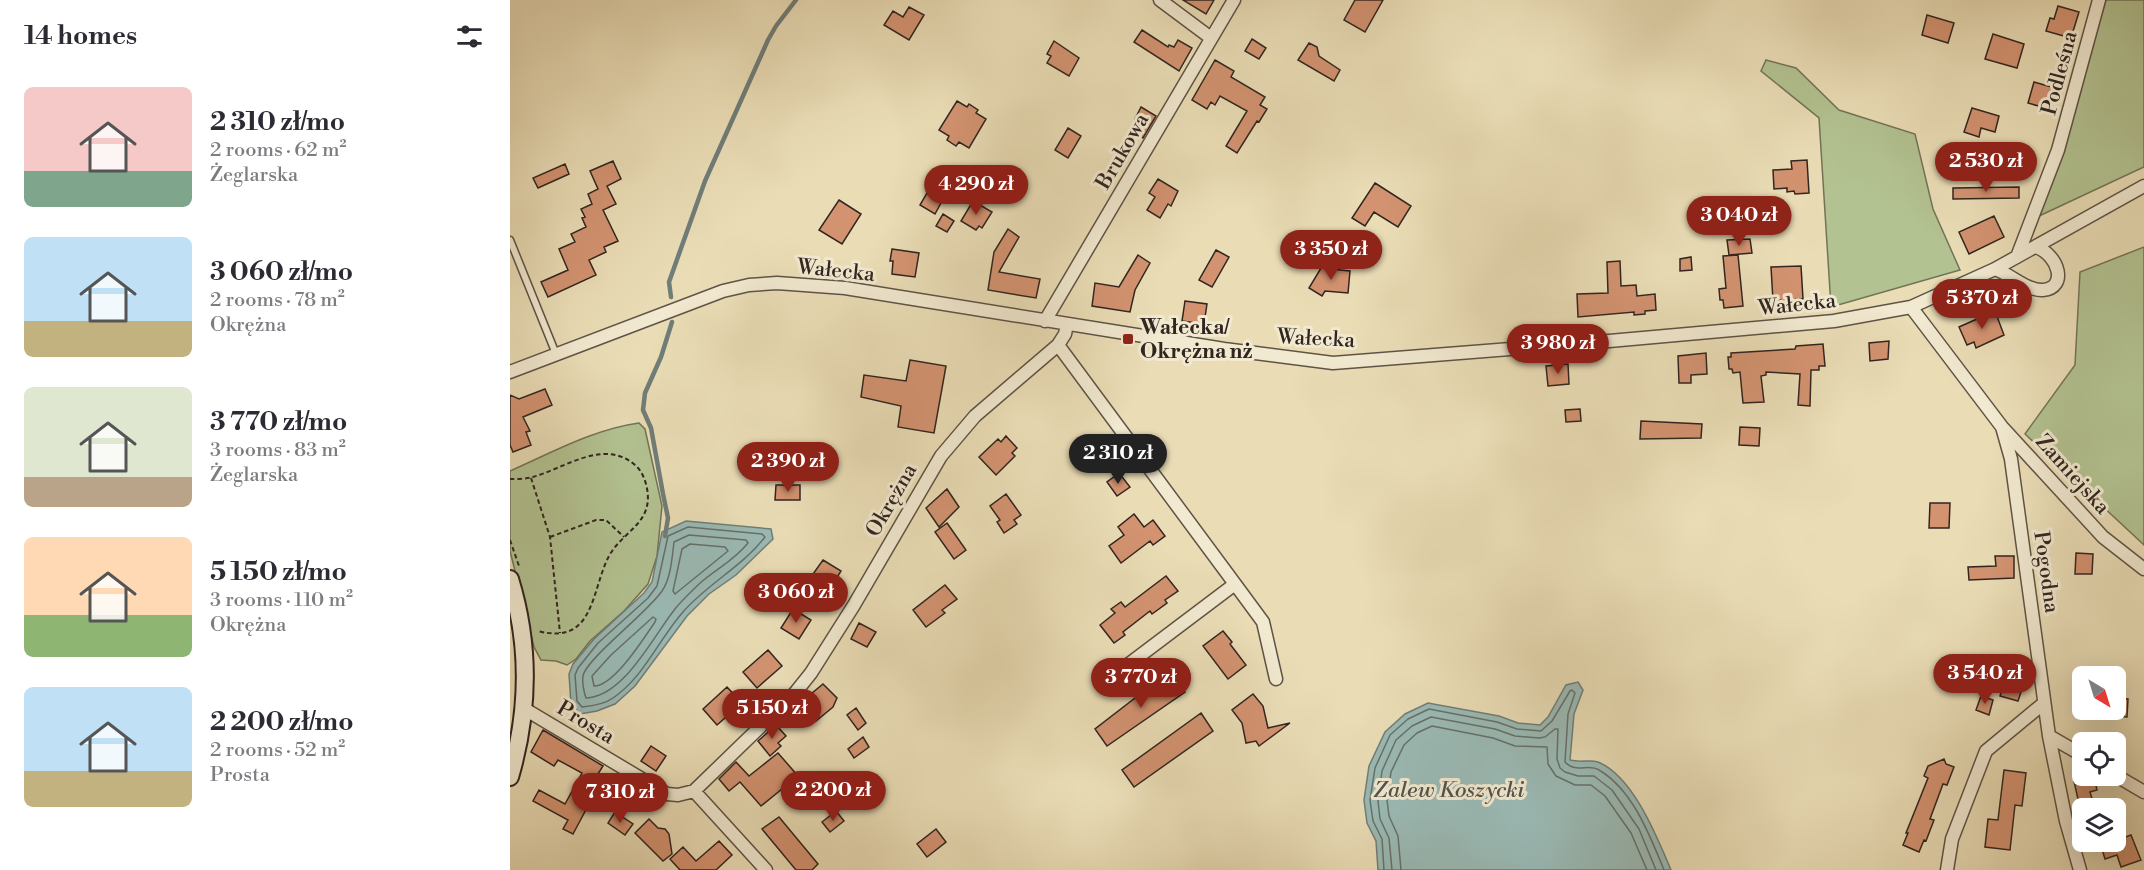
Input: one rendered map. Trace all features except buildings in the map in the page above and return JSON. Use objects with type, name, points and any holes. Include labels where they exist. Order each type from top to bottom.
[{"type":"street","points":[[1160,0],[1211,38]]},
{"type":"street","name":"Brukowa","points":[[1045,321],[1234,0]]},
{"type":"street","name":"Podleśna","points":[[2017,257],[2058,150],[2099,0]]},
{"type":"street","name":"Wałecka","points":[[510,372],[723,291],[749,285],[768,284],[845,288],[1224,349],[1333,363],[1833,321],[1911,307],[1995,269],[2144,186]]},
{"type":"street","points":[[1995,269],[2036,289],[2044,290],[2051,287],[2057,277],[2056,264],[2050,255],[2036,247]]},
{"type":"street","name":"Pogodna","points":[[1911,307],[2002,427],[2012,459],[2049,736],[2066,821],[2080,870]]},
{"type":"street","name":"Okrężna","points":[[694,791],[795,693],[811,674],[941,456],[975,416],[1058,345],[1065,334],[1067,324]]},
{"type":"street","points":[[1058,345],[1263,622],[1276,679]]},
{"type":"street","name":"Zamiejska","points":[[2002,427],[2103,537],[2144,569]]},
{"type":"street","points":[[510,579],[521,626],[525,668],[524,708],[510,777]]},
{"type":"street","points":[[1121,670],[1235,584]]},
{"type":"street","points":[[1947,870],[1952,839],[1986,751],[2044,703]]},
{"type":"street","name":"Prosta","points":[[524,708],[667,794],[678,795],[694,791]]},
{"type":"street","points":[[2049,736],[2072,749]]},
{"type":"street","points":[[2126,781],[2144,792]]},
{"type":"street","points":[[694,791],[766,870]]},
{"type":"lane","points":[[510,240],[556,354]]},
{"type":"path","points":[[510,479],[531,478],[598,453],[612,453],[626,458],[637,466],[644,478],[649,502],[645,515],[637,526],[615,547],[604,567],[592,606],[579,625],[560,633],[550,634],[521,626]]},
{"type":"path","points":[[531,478],[550,537],[560,633]]},
{"type":"path","points":[[550,537],[596,520],[606,520],[624,537]]},
{"type":"green space","points":[[2106,0],[2144,0],[2144,167],[2039,216]]},
{"type":"green space","points":[[1766,60],[1796,68],[1839,110],[1915,134],[1933,209],[1960,270],[1831,307],[1819,118],[1761,71]]},
{"type":"green space","points":[[2144,247],[2144,545],[2025,434],[2075,365],[2080,272]]},
{"type":"green space","points":[[639,423],[645,429],[662,506],[657,556],[648,584],[624,611],[590,641],[576,659],[567,665],[556,661],[541,660],[534,647],[510,551],[510,471],[589,436]]},
{"type":"water","points":[[686,521],[771,529],[773,539],[736,575],[709,594],[687,616],[635,686],[615,704],[580,714],[571,704],[569,674],[573,664],[594,639],[644,593],[652,582],[662,532]]},
{"type":"water","name":"Zalew Koszycki","points":[[1578,682],[1583,690],[1574,714],[1570,760],[1598,762],[1611,769],[1622,780],[1642,809],[1671,870],[1378,870],[1376,841],[1367,823],[1364,800],[1369,766],[1385,732],[1405,714],[1428,703],[1499,716],[1518,723],[1540,725],[1548,717],[1566,685]]},
{"type":"waterway","points":[[671,297],[669,282],[705,181],[768,40],[796,0]]},
{"type":"waterway","points":[[665,536],[668,518],[651,428],[643,410],[645,393],[661,357],[672,322]]},
{"type":"place","name":"Wałecka/ Okrężna nż","points":[[1128,339]]}]
